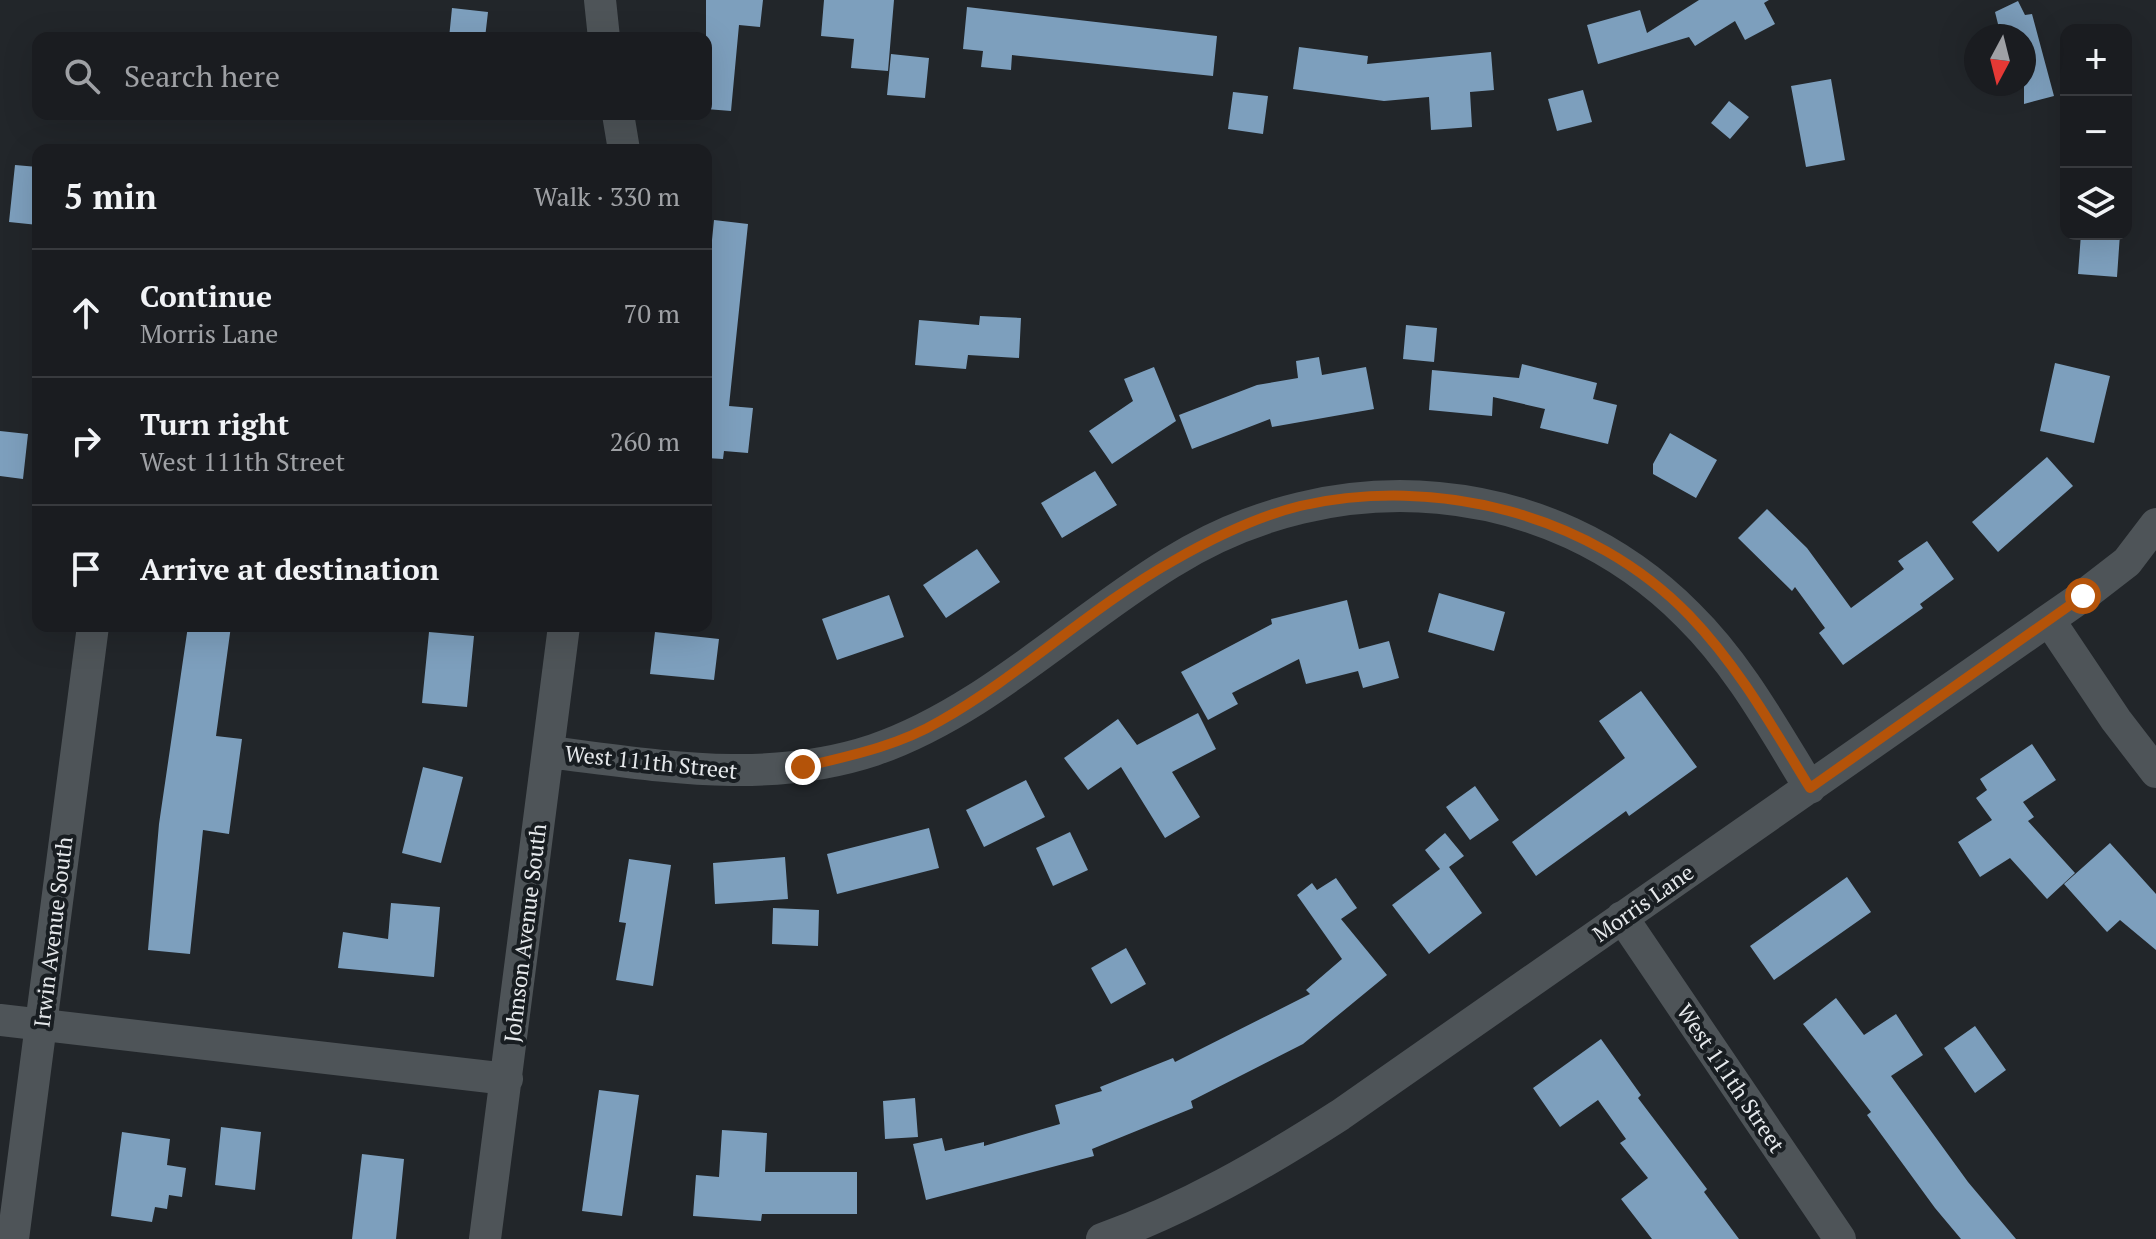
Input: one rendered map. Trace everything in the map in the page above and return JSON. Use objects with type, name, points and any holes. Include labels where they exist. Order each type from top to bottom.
[{"type":"street","points":[[600,0],[603,32]]},
{"type":"street","points":[[619,120],[623,144]]},
{"type":"street","name":"West 111th Street","points":[[548,752],[735,773],[803,767],[873,750],[939,722],[1170,562],[1234,528],[1299,506],[1368,495],[1439,496],[1508,510],[1573,534],[1633,569],[1688,614],[1735,667],[1810,788]]},
{"type":"street","name":"Morris Lane","points":[[1102,1239],[1170,1226],[1340,1115],[2049,620],[2127,562],[2156,524]]},
{"type":"street","points":[[2049,620],[2116,720],[2156,772]]},
{"type":"street","name":"Irwin Avenue South","points":[[13,1239],[92,632]]},
{"type":"street","name":"Johnson Avenue South","points":[[485,1239],[563,632]]},
{"type":"street","name":"West 111th Street","points":[[1622,917],[1840,1239]]},
{"type":"street","points":[[0,1020],[507,1079]]},
{"type":"building","points":[[706,0],[763,0],[760,27],[739,25],[731,111],[712,109],[712,32],[706,32]]},
{"type":"building","points":[[824,0],[894,0],[888,71],[851,68],[854,39],[821,36]]},
{"type":"building","points":[[1699,0],[1769,0],[1764,3],[1775,24],[1745,40],[1735,21],[1695,46],[1689,37],[1598,64],[1587,25],[1640,10],[1647,33]]},
{"type":"building","points":[[2018,1],[2025,15],[2032,14],[2035,24],[1998,24],[1995,12]]},
{"type":"building","points":[[967,7],[1217,36],[1213,76],[1012,55],[1011,70],[981,67],[983,51],[963,49]]},
{"type":"building","points":[[452,8],[488,12],[486,32],[450,32]]},
{"type":"building","points":[[2036,29],[2054,96],[2024,104],[2024,96],[2036,96]]},
{"type":"building","points":[[1299,47],[1368,56],[1367,64],[1491,52],[1494,90],[1470,92],[1472,127],[1431,130],[1429,97],[1384,101],[1293,89]]},
{"type":"building","points":[[891,54],[929,58],[925,98],[887,95]]},
{"type":"building","points":[[1831,79],[1845,160],[1806,167],[1791,86]]},
{"type":"building","points":[[1583,90],[1592,122],[1557,131],[1548,99]]},
{"type":"building","points":[[1233,92],[1268,96],[1263,134],[1228,129]]},
{"type":"building","points":[[1729,101],[1749,117],[1730,139],[1711,123]]},
{"type":"building","points":[[15,165],[32,166],[32,224],[9,222]]},
{"type":"building","points":[[714,220],[748,224],[729,406],[753,408],[748,453],[724,451],[723,459],[712,458]]},
{"type":"building","points":[[2081,240],[2120,240],[2117,277],[2078,274]]},
{"type":"building","points":[[980,316],[1021,318],[1019,358],[968,355],[966,369],[915,365],[919,320],[979,325]]},
{"type":"building","points":[[1406,325],[1437,328],[1434,362],[1403,359]]},
{"type":"building","points":[[1319,357],[1322,375],[1366,367],[1374,409],[1272,427],[1270,419],[1192,449],[1179,415],[1257,385],[1298,378],[1296,361]]},
{"type":"building","points":[[2055,363],[2110,376],[2094,443],[2040,431]]},
{"type":"building","points":[[1522,364],[1597,383],[1593,399],[1617,405],[1608,444],[1540,428],[1545,409],[1493,397],[1492,416],[1429,410],[1432,370],[1519,378]]},
{"type":"building","points":[[1154,367],[1176,421],[1112,464],[1089,431],[1133,401],[1124,379]]},
{"type":"building","points":[[0,431],[28,434],[23,479],[0,476]]},
{"type":"building","points":[[1670,433],[1717,460],[1696,498],[1653,474],[1653,464]]},
{"type":"building","points":[[2047,457],[2073,486],[1998,552],[1972,522]]},
{"type":"building","points":[[1095,471],[1117,505],[1062,538],[1041,503]]},
{"type":"building","points":[[1767,509],[1807,548],[1851,608],[1904,569],[1898,561],[1927,541],[1954,579],[1920,604],[1923,608],[1843,665],[1819,633],[1825,628],[1795,587],[1792,591],[1738,538]]},
{"type":"building","points":[[977,549],[1000,582],[946,618],[923,585]]},
{"type":"building","points":[[1439,593],[1505,612],[1494,651],[1428,632]]},
{"type":"building","points":[[889,595],[904,637],[837,660],[822,619]]},
{"type":"building","points":[[1347,600],[1359,649],[1389,641],[1399,678],[1363,688],[1358,671],[1306,684],[1299,659],[1232,693],[1238,704],[1208,720],[1181,672],[1272,624],[1271,619]]},
{"type":"building","points":[[187,632],[230,632],[216,736],[242,739],[229,834],[203,830],[190,954],[148,950],[159,824]]},
{"type":"building","points":[[429,632],[474,636],[467,707],[422,703]]},
{"type":"building","points":[[655,632],[719,639],[714,680],[650,674]]},
{"type":"building","points":[[1641,691],[1697,767],[1629,816],[1626,811],[1536,876],[1512,842],[1625,758],[1599,721]]},
{"type":"building","points":[[1198,713],[1216,749],[1172,772],[1200,817],[1165,838],[1121,767],[1088,790],[1064,758],[1118,719],[1137,745]]},
{"type":"building","points":[[2032,744],[2056,780],[2023,802],[2034,817],[2028,821],[2075,873],[2047,899],[2010,858],[1980,877],[1958,842],[1992,820],[1976,798],[1987,790],[1980,779]]},
{"type":"building","points":[[423,767],[463,777],[441,863],[402,853]]},
{"type":"building","points":[[1026,780],[1045,817],[984,847],[966,810]]},
{"type":"building","points":[[1475,786],[1499,820],[1470,840],[1446,807]]},
{"type":"building","points":[[929,828],[939,868],[837,894],[827,854]]},
{"type":"building","points":[[1070,832],[1088,870],[1053,886],[1036,848]]},
{"type":"building","points":[[1445,833],[1464,856],[1449,867],[1482,913],[1429,954],[1392,905],[1440,869],[1425,850]]},
{"type":"building","points":[[2110,843],[2156,894],[2156,950],[2120,920],[2107,932],[2064,884]]},
{"type":"building","points":[[785,857],[788,899],[715,904],[713,863]]},
{"type":"building","points":[[629,859],[671,865],[653,986],[616,980],[626,923],[619,922]]},
{"type":"building","points":[[1847,877],[1871,912],[1774,980],[1750,946]]},
{"type":"building","points":[[1336,878],[1357,908],[1341,919],[1387,975],[1303,1044],[1191,1101],[1193,1108],[1092,1149],[1094,1156],[926,1200],[913,1144],[942,1138],[945,1151],[984,1142],[984,1146],[1060,1124],[1055,1105],[1102,1091],[1100,1087],[1173,1058],[1175,1062],[1310,994],[1306,990],[1342,959],[1297,895],[1312,883],[1317,890]]},
{"type":"building","points":[[391,903],[440,907],[434,977],[338,968],[343,932],[388,939]]},
{"type":"building","points":[[773,908],[819,910],[818,946],[772,944]]},
{"type":"building","points":[[1126,948],[1146,984],[1111,1004],[1091,968]]},
{"type":"building","points":[[1836,998],[1864,1035],[1896,1014],[1923,1055],[1891,1076],[1968,1182],[2016,1239],[1961,1239],[1935,1208],[1867,1115],[1871,1112],[1803,1024]]},
{"type":"building","points":[[1975,1026],[2006,1070],[1975,1093],[1944,1048]]},
{"type":"building","points":[[1601,1039],[1641,1095],[1638,1098],[1707,1189],[1704,1192],[1739,1239],[1652,1239],[1621,1199],[1648,1178],[1620,1143],[1626,1139],[1598,1100],[1560,1127],[1533,1088]]},
{"type":"building","points":[[599,1090],[639,1095],[622,1216],[582,1211]]},
{"type":"building","points":[[915,1098],[918,1137],[885,1139],[883,1101]]},
{"type":"building","points":[[221,1127],[261,1132],[255,1190],[215,1185]]},
{"type":"building","points":[[722,1130],[767,1133],[765,1172],[857,1172],[857,1214],[762,1214],[761,1221],[693,1216],[696,1175],[719,1177]]},
{"type":"building","points":[[122,1132],[170,1139],[167,1165],[186,1168],[182,1197],[169,1195],[167,1209],[155,1207],[152,1222],[111,1216]]},
{"type":"building","points":[[362,1154],[404,1159],[396,1239],[352,1239]]},
{"type":"route","points":[[803,767],[873,750],[939,722],[1170,562],[1234,528],[1299,506],[1368,495],[1439,496],[1508,510],[1573,534],[1633,569],[1688,614],[1735,667],[1810,788],[2083,596]]}]
